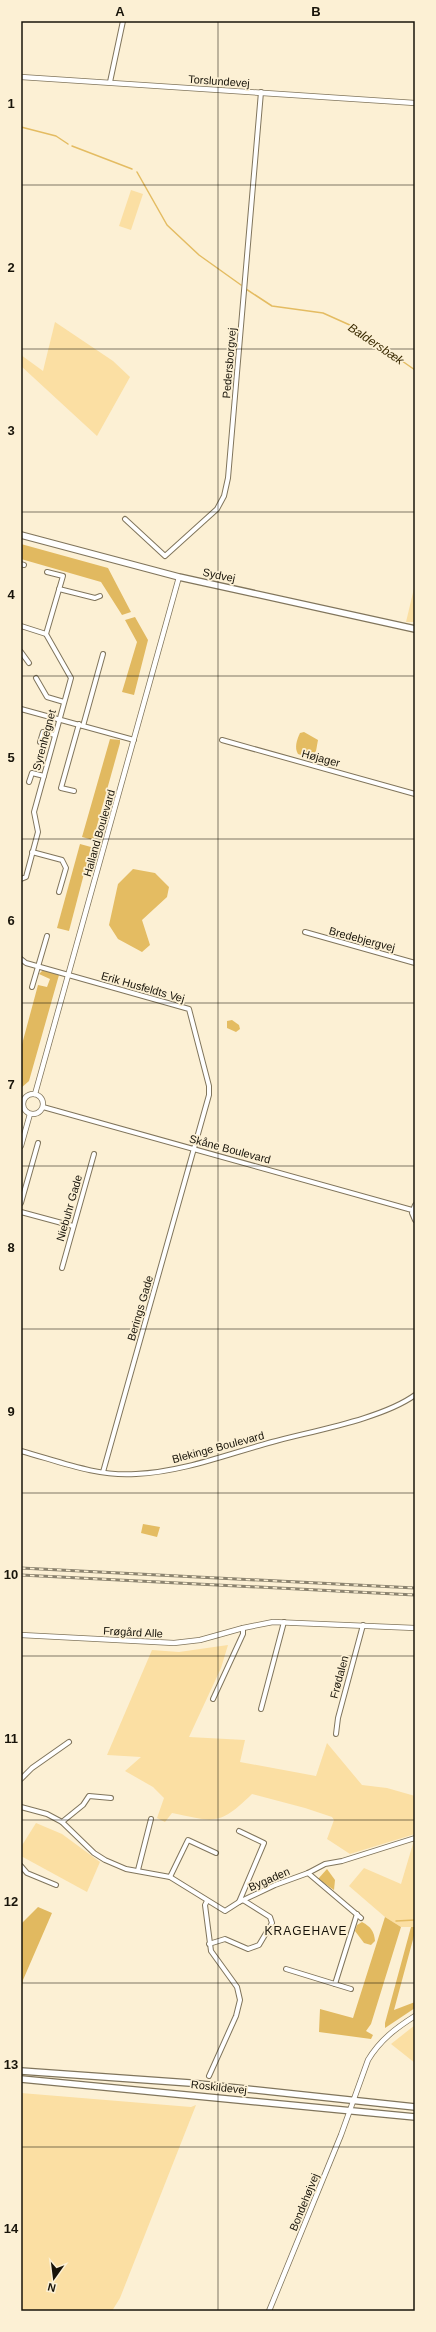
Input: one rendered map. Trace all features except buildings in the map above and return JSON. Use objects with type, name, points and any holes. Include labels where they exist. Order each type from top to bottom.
[{"type":"main road","name":"Sydvej","points":[[21,535],[179,577],[415,629]]},
{"type":"main road","name":"Roskildevej","points":[[21,2071],[184,2082],[354,2099],[415,2107]]},
{"type":"main road","name":"Roskildevej","points":[[21,2079],[415,2117]]},
{"type":"street","points":[[110,82],[123,21]]},
{"type":"street","name":"Torslundevej","points":[[21,77],[415,103]]},
{"type":"street","name":"Pedersborgvej","points":[[125,519],[165,556],[217,509],[226,490],[261,92]]},
{"type":"street","points":[[21,628],[46,634],[63,576],[47,572]]},
{"type":"street","name":"Halland Boulevard","points":[[35,1094],[179,577]]},
{"type":"street","points":[[59,589],[96,598],[100,596]]},
{"type":"street","name":"Syrenhegnet","points":[[21,879],[26,878],[39,830],[34,812],[71,678],[46,634]]},
{"type":"street","points":[[21,652],[29,663]]},
{"type":"street","points":[[74,791],[61,788],[103,654]]},
{"type":"street","points":[[36,678],[47,697],[64,702]]},
{"type":"street","points":[[21,709],[134,740]]},
{"type":"street","points":[[40,742],[43,732],[55,735]]},
{"type":"street","name":"Højager","points":[[222,740],[415,794]]},
{"type":"street","points":[[29,782],[32,773],[44,776]]},
{"type":"street","points":[[32,852],[62,860],[66,868],[59,892]]},
{"type":"street","name":"Bredebjergvej","points":[[304,932],[415,963]]},
{"type":"street","points":[[32,987],[47,936]]},
{"type":"street","points":[[21,959],[26,963],[38,967],[69,975]]},
{"type":"street","name":"Erik Husfeldts Vej","points":[[69,975],[189,1009],[209,1090],[194,1148]]},
{"type":"street","points":[[35,1094],[42,1099],[43,1107],[36,1114],[30,1114],[24,1108],[22,1101],[28,1096],[35,1094]]},
{"type":"street","name":"Skåne Boulevard","points":[[43,1107],[412,1210]]},
{"type":"street","points":[[21,1146],[30,1114]]},
{"type":"street","points":[[21,1203],[38,1143]]},
{"type":"street","name":"Berings Gade","points":[[104,1472],[194,1148]]},
{"type":"street","name":"Niebuhr Gade","points":[[62,1268],[94,1154]]},
{"type":"street","points":[[415,1205],[412,1210],[415,1220]]},
{"type":"street","points":[[21,1212],[74,1226]]},
{"type":"street","name":"Blekinge Boulevard","points":[[21,1451],[104,1472],[136,1474],[167,1470],[383,1412],[415,1395]]},
{"type":"street","points":[[261,1709],[284,1622]]},
{"type":"street","name":"Frøgård Alle","points":[[21,1635],[174,1643],[200,1640],[242,1628],[284,1622],[415,1628]]},
{"type":"street","name":"Frødalen","points":[[336,1734],[338,1718],[363,1625]]},
{"type":"street","points":[[213,1699],[243,1634],[242,1628]]},
{"type":"street","points":[[21,1779],[32,1768],[69,1742]]},
{"type":"street","points":[[62,1822],[83,1805],[89,1796],[111,1798]]},
{"type":"street","name":"Bygaden","points":[[21,1807],[47,1814],[62,1822],[94,1853],[104,1860],[122,1868],[170,1877],[225,1911],[241,1901],[274,1885],[308,1873],[325,1864],[342,1861],[415,1838]]},
{"type":"street","points":[[138,1870],[151,1819]]},
{"type":"street","points":[[209,1944],[225,1939],[248,1949],[259,1946],[272,1923],[270,1917],[241,1901],[264,1842],[239,1831]]},
{"type":"street","points":[[170,1877],[188,1840],[216,1853]]},
{"type":"street","points":[[21,1866],[27,1873],[56,1885]]},
{"type":"street","points":[[308,1873],[359,1916],[335,1984]]},
{"type":"street","points":[[207,1901],[205,1905],[209,1944],[214,1956],[237,1987],[240,2000],[236,2016],[209,2076]]},
{"type":"street","points":[[286,1969],[351,1989]]},
{"type":"street","points":[[354,2099],[364,2070],[375,2049],[395,2028],[415,2016]]},
{"type":"street","name":"Bondehøjvej","points":[[269,2311],[354,2099]]},
{"type":"shaded area","points":[[131,190],[143,194],[131,230],[119,226]]},
{"type":"shaded area","points":[[55,322],[113,361],[130,377],[97,436],[21,366],[21,355],[43,371]]},
{"type":"shaded area","points":[[21,544],[108,568],[131,612],[122,615],[101,582],[21,559]]},
{"type":"shaded area","points":[[415,584],[415,622],[406,622]]},
{"type":"shaded area","points":[[135,617],[148,640],[134,695],[122,692],[137,642],[125,620]]},
{"type":"shaded area","points":[[304,732],[318,740],[316,751],[310,758],[298,754],[296,749],[299,735],[300,733]]},
{"type":"shaded area","points":[[110,739],[120,740],[120,743],[93,840],[82,837]]},
{"type":"shaded area","points":[[80,844],[91,847],[69,931],[57,928]]},
{"type":"shaded area","points":[[133,869],[155,873],[169,887],[167,897],[142,920],[150,945],[142,952],[118,939],[109,925],[118,884]]},
{"type":"shaded area","points":[[43,970],[59,975],[29,1081],[21,1088],[21,1048],[38,985],[47,987],[50,979],[39,974]]},
{"type":"shaded area","points":[[232,1020],[239,1025],[240,1029],[236,1032],[227,1028],[227,1021]]},
{"type":"shaded area","points":[[143,1524],[160,1527],[157,1537],[141,1533]]},
{"type":"shaded area","points":[[228,1645],[221,1668],[189,1737],[245,1740],[240,1762],[316,1776],[327,1743],[362,1785],[387,1788],[415,1796],[415,1834],[350,1854],[327,1839],[334,1820],[332,1817],[252,1794],[232,1812],[216,1819],[198,1818],[172,1813],[165,1822],[157,1818],[164,1798],[153,1787],[125,1771],[141,1757],[107,1755],[152,1650],[179,1652]]},
{"type":"shaded area","points":[[36,1823],[62,1834],[100,1862],[87,1892],[21,1856],[21,1847]]},
{"type":"shaded area","points":[[415,1837],[415,1927],[401,1927],[385,1917],[349,1886],[364,1868],[401,1884]]},
{"type":"shaded area","points":[[327,1869],[335,1880],[334,1890],[318,1879]]},
{"type":"shaded area","points":[[38,1907],[52,1913],[23,1980],[21,1995],[21,1924]]},
{"type":"shaded area","points":[[385,1917],[401,1927],[371,2024],[366,2031],[373,2035],[371,2039],[319,2032],[320,2009],[353,2018]]},
{"type":"shaded area","points":[[362,1922],[373,1932],[375,1941],[371,1945],[364,1943],[355,1931],[357,1925]]},
{"type":"shaded area","points":[[411,1927],[415,1927],[415,1932],[394,2010],[415,2002],[415,2008],[385,2028],[385,2023]]},
{"type":"shaded area","points":[[415,2025],[415,2063],[391,2044]]},
{"type":"shaded area","points":[[21,2093],[191,2107],[196,2105],[120,2298],[112,2311],[21,2311]]},
{"type":"waterway","name":"Baldersbæk","points":[[21,127],[56,136],[68,144]]},
{"type":"waterway","name":"Baldersbæk","points":[[72,146],[132,169]]},
{"type":"waterway","name":"Baldersbæk","points":[[137,172],[167,225],[199,255],[241,285]]},
{"type":"waterway","name":"Baldersbæk","points":[[246,289],[272,306],[323,313],[352,326],[415,370]]},
{"type":"waterway","points":[[396,1921],[415,1920]]},
{"type":"railway","points":[[21,1568],[415,1588]]},
{"type":"railway","points":[[21,1575],[415,1595]]},
{"type":"district","name":"KRAGEHAVE","points":[[306,1931]]}]
